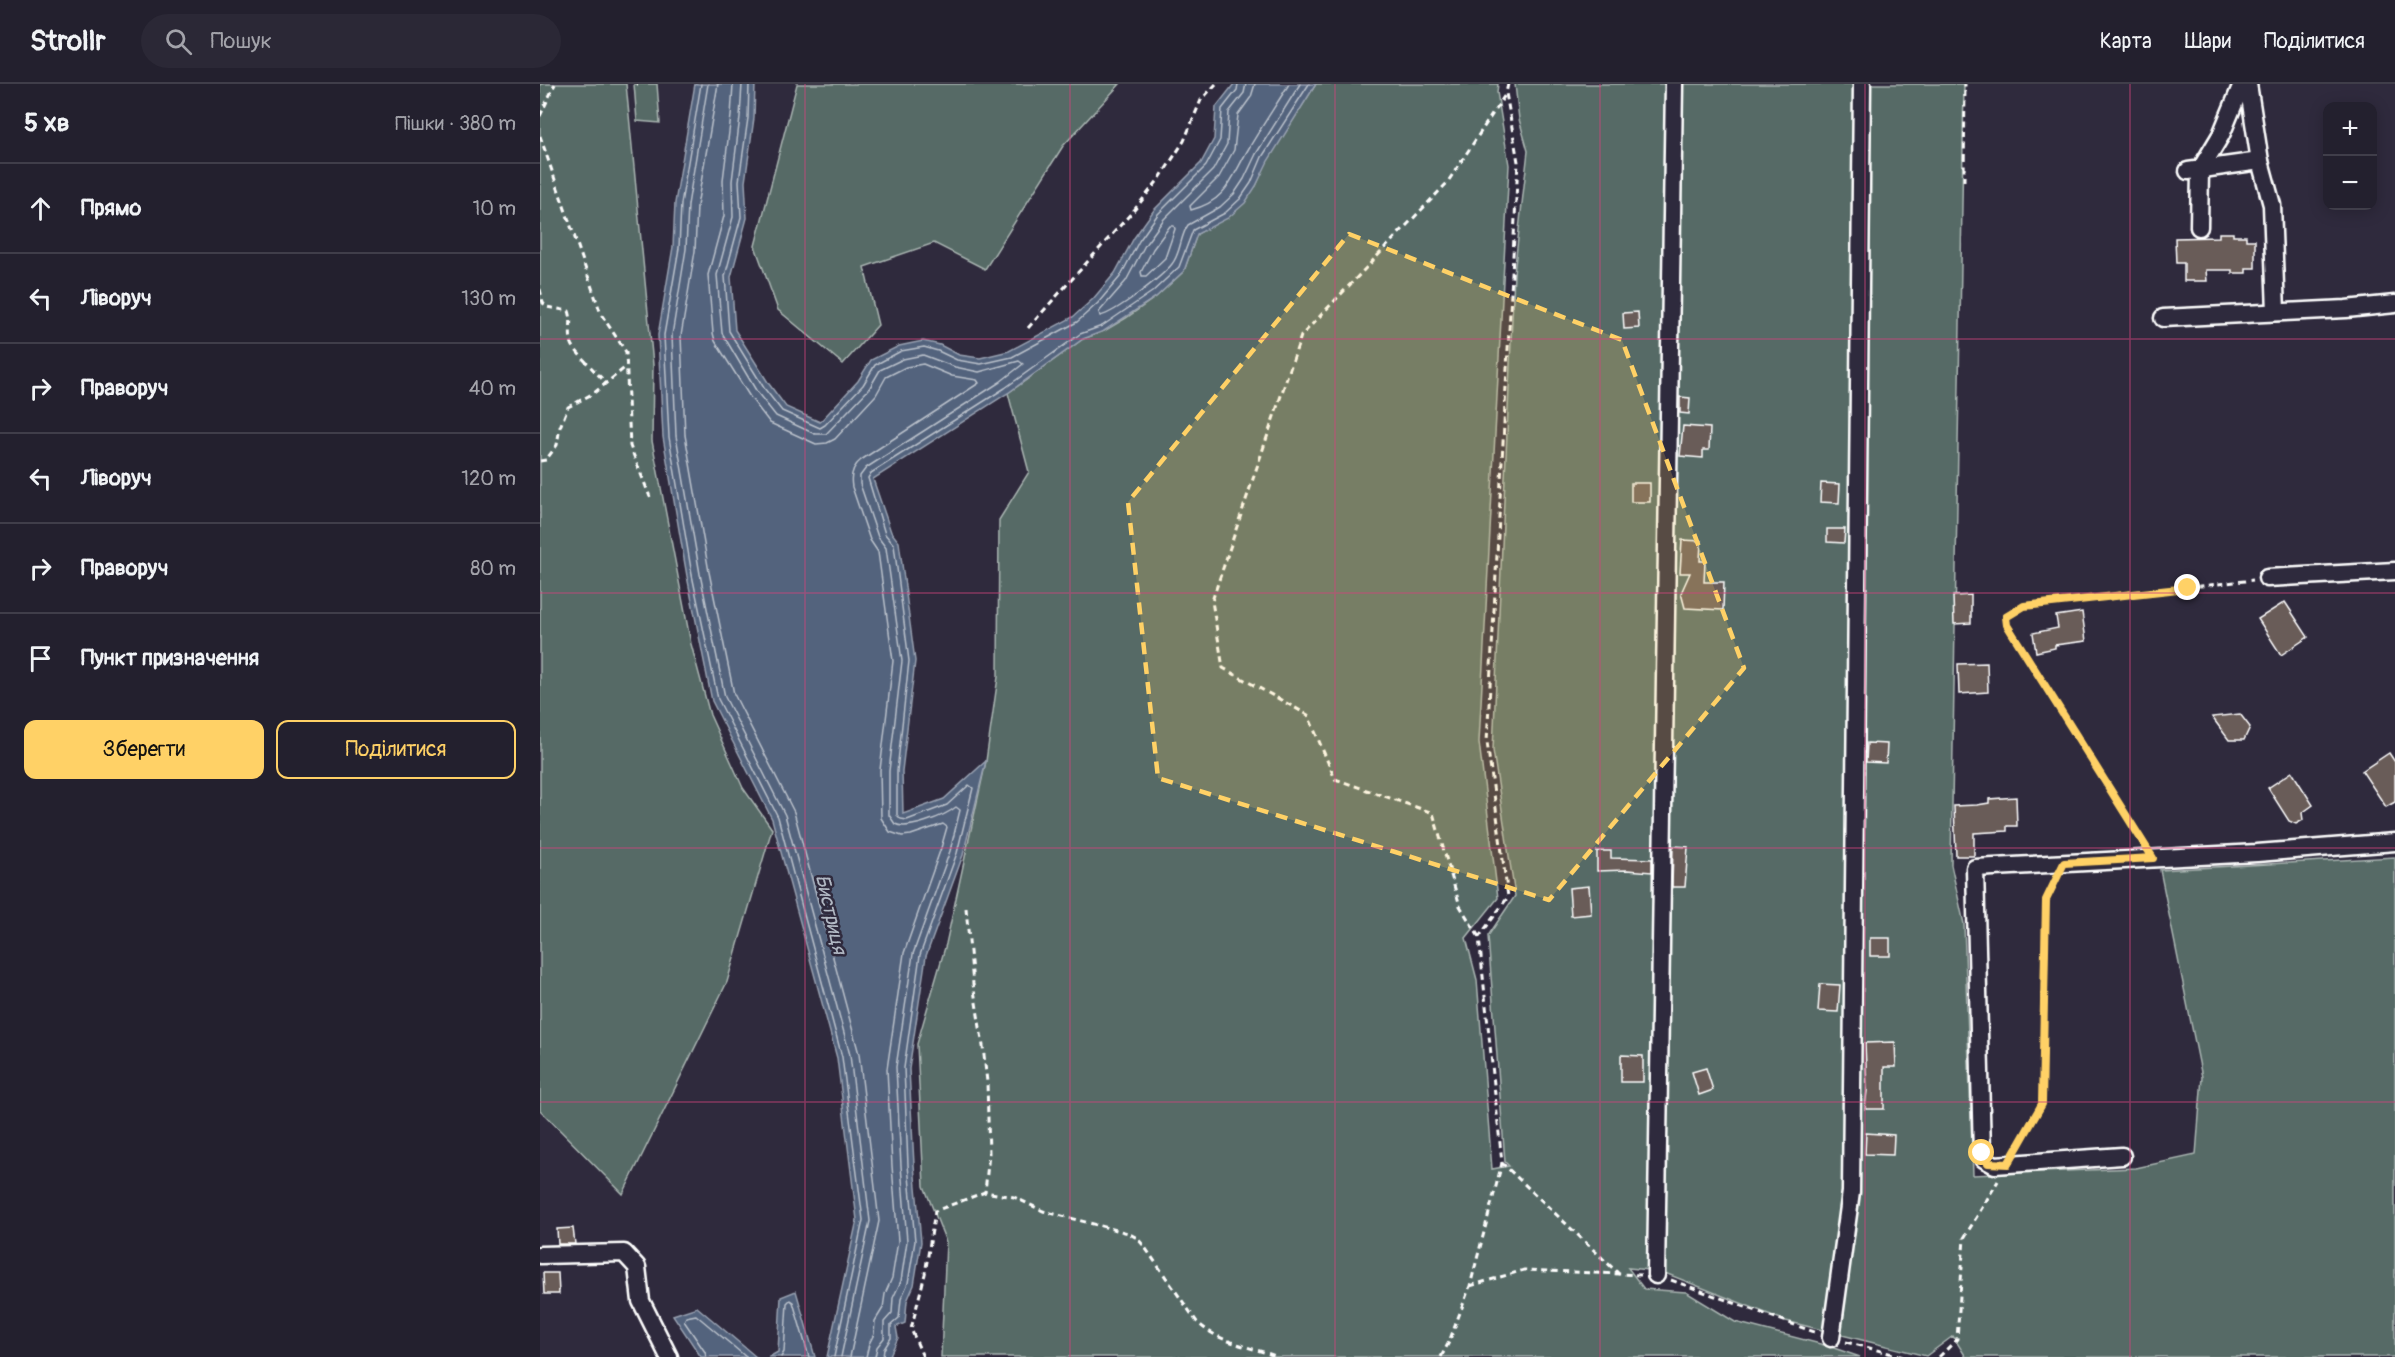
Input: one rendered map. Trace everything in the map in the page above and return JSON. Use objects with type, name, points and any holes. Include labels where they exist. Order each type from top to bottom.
[{"type":"street","points":[[1656,1275],[1674,84]]},
{"type":"street","points":[[1831,1338],[1851,1192],[1862,84]]},
{"type":"street","points":[[2199,227],[2194,171],[2221,135],[2242,84]]},
{"type":"street","points":[[2248,84],[2260,161],[2272,205],[2276,312]]},
{"type":"street","points":[[2194,171],[2260,161]]},
{"type":"street","points":[[2163,318],[2395,304]]},
{"type":"street","points":[[2267,578],[2395,571]]},
{"type":"street","points":[[2122,1156],[2008,1164],[1988,1163],[1982,1153],[1975,868],[2257,853],[2395,842]]},
{"type":"street","points":[[540,1255],[624,1253],[637,1267],[641,1301],[669,1357]]},
{"type":"path","points":[[540,117],[555,84]]},
{"type":"path","points":[[1028,328],[1136,209],[1160,178],[1184,141],[1201,100],[1216,84]]},
{"type":"path","points":[[1441,1357],[1470,1286],[1502,1163],[1479,937],[1460,906],[1433,813],[1335,779],[1308,715],[1223,668],[1212,601],[1301,336],[1447,183],[1506,93],[1508,84]]},
{"type":"path","points":[[1964,181],[1965,84]]},
{"type":"path","points":[[1479,937],[1508,897],[1487,742],[1518,162],[1506,93]]},
{"type":"path","points":[[540,136],[601,314],[626,352],[630,446],[650,498]]},
{"type":"path","points":[[540,289],[543,303],[547,307],[569,310],[571,342],[576,353],[586,360],[606,383]]},
{"type":"path","points":[[540,461],[546,460],[556,444],[568,407],[594,393],[627,366]]},
{"type":"path","points":[[2153,858],[2007,625],[2006,617],[2024,606],[2267,578]]},
{"type":"path","points":[[1939,1357],[1957,1339],[1964,1238],[2042,1104],[2046,900],[2064,863]]},
{"type":"path","points":[[966,908],[973,984],[987,1082],[988,1154],[985,1192]]},
{"type":"path","points":[[1502,1163],[1619,1274]]},
{"type":"path","points":[[923,1357],[911,1329],[925,1274],[935,1211],[985,1192],[1014,1197],[1043,1210],[1137,1238],[1197,1322],[1208,1332],[1219,1339],[1278,1357]]},
{"type":"path","points":[[1470,1286],[1524,1270],[1656,1275],[1831,1338],[1904,1357]]},
{"type":"highlighted area","points":[[1349,234],[1622,340],[1744,668],[1549,900],[1158,778],[1128,502]]},
{"type":"green space","points":[[540,84],[626,84],[653,365],[652,441],[691,644],[710,715],[743,788],[772,829],[727,982],[623,1194],[540,1110]]},
{"type":"green space","points":[[634,84],[657,84],[660,123],[637,121]]},
{"type":"green space","points":[[797,84],[1120,84],[1063,146],[985,269],[934,243],[864,267],[878,325],[843,364],[778,310],[755,246]]},
{"type":"green space","points":[[1316,84],[1498,84],[1497,92],[1509,165],[1479,742],[1498,898],[1466,938],[1477,980],[1492,1169],[1509,1166],[1505,1162],[1488,936],[1515,896],[1493,750],[1514,274],[1528,151],[1519,119],[1515,84],[1964,84],[1951,865],[1964,924],[1973,1175],[2136,1168],[2196,1155],[2202,1077],[2160,870],[2395,857],[2395,1357],[1966,1357],[1953,1336],[1926,1356],[1786,1321],[1660,1271],[1628,1268],[1644,1289],[1686,1292],[1735,1322],[1828,1346],[1860,1357],[941,1357],[946,1242],[924,1186],[917,1044],[946,944],[986,761],[998,677],[999,520],[1029,472],[1008,393],[1083,339],[1104,331],[1126,318],[1156,297],[1184,271],[1197,234],[1211,226],[1256,186],[1267,161]]},
{"type":"water","name":"Бистриця","points":[[695,84],[755,84],[754,118],[745,182],[747,218],[731,277],[735,330],[786,407],[820,422],[858,381],[871,360],[899,346],[923,341],[940,345],[959,355],[980,358],[1009,351],[1073,317],[1093,299],[1115,273],[1134,238],[1154,210],[1201,163],[1214,139],[1216,107],[1234,84],[1316,84],[1245,203],[1228,218],[1197,234],[1184,271],[1156,297],[1104,331],[1083,339],[1008,393],[873,479],[891,532],[899,542],[915,661],[902,771],[903,814],[944,799],[986,761],[963,855],[926,956],[909,1069],[921,1242],[914,1285],[907,1301],[905,1323],[896,1327],[898,1338],[889,1357],[827,1357],[857,1220],[837,1058],[772,819],[712,701],[663,437],[658,335],[673,247],[675,203]]},
{"type":"water","points":[[796,1291],[815,1357],[769,1357],[778,1352],[781,1297]]},
{"type":"water","points":[[697,1307],[756,1357],[701,1357],[673,1315]]},
{"type":"building","points":[[2219,233],[2233,233],[2233,236],[2246,236],[2246,240],[2255,240],[2255,268],[2246,268],[2246,273],[2232,273],[2232,270],[2206,270],[2207,281],[2184,281],[2184,263],[2176,263],[2175,238],[2219,237]]},
{"type":"building","points":[[1638,312],[1639,328],[1624,329],[1623,313]]},
{"type":"building","points":[[1680,397],[1690,398],[1689,414],[1680,413]]},
{"type":"building","points":[[1683,426],[1710,428],[1709,450],[1703,450],[1703,458],[1680,456]]},
{"type":"building","points":[[1631,483],[1650,483],[1650,502],[1631,502]]},
{"type":"building","points":[[1821,483],[1840,484],[1839,503],[1820,502]]},
{"type":"building","points":[[1827,529],[1845,529],[1844,543],[1827,542]]},
{"type":"building","points":[[1682,540],[1701,541],[1700,561],[1705,561],[1704,582],[1724,582],[1723,610],[1685,608],[1681,593],[1690,573],[1680,573]]},
{"type":"building","points":[[1971,595],[1971,623],[1954,624],[1953,596]]},
{"type":"building","points":[[2285,602],[2308,637],[2281,655],[2258,619]]},
{"type":"building","points":[[2082,612],[2086,641],[2055,645],[2055,648],[2036,652],[2033,633],[2058,628],[2056,616]]},
{"type":"building","points":[[1987,663],[1988,692],[1959,694],[1958,664]]},
{"type":"building","points":[[2240,714],[2250,727],[2244,740],[2229,740],[2212,717]]},
{"type":"building","points":[[1867,743],[1887,744],[1886,763],[1866,762]]},
{"type":"building","points":[[2389,753],[2395,762],[2395,802],[2386,807],[2362,771]]},
{"type":"building","points":[[2292,772],[2313,805],[2302,813],[2303,820],[2296,824],[2289,821],[2268,788]]},
{"type":"building","points":[[2016,797],[2017,826],[2007,826],[2007,831],[1974,833],[1974,856],[1956,856],[1954,806],[1977,805],[1989,803],[1989,799]]},
{"type":"building","points":[[1673,846],[1688,847],[1685,887],[1672,887]]},
{"type":"building","points":[[1597,851],[1611,851],[1611,858],[1652,859],[1652,872],[1597,871]]},
{"type":"building","points":[[1589,886],[1591,914],[1571,916],[1569,888]]},
{"type":"building","points":[[1870,938],[1890,938],[1890,956],[1870,956]]},
{"type":"building","points":[[1820,984],[1840,985],[1838,1012],[1818,1011]]},
{"type":"building","points":[[1895,1042],[1896,1067],[1884,1067],[1884,1109],[1865,1109],[1867,1090],[1865,1043]]},
{"type":"building","points":[[1621,1055],[1643,1056],[1643,1082],[1621,1082]]},
{"type":"building","points":[[1706,1068],[1713,1090],[1699,1095],[1692,1072]]},
{"type":"building","points":[[1866,1133],[1894,1135],[1893,1155],[1865,1154]]},
{"type":"building","points":[[573,1228],[575,1244],[558,1244],[557,1229]]},
{"type":"building","points":[[543,1273],[558,1273],[559,1294],[544,1294]]},
{"type":"route","points":[[1982,1153],[1988,1163],[2008,1164],[2042,1104],[2046,900],[2064,863],[2153,858],[2007,625],[2006,617],[2024,606],[2188,588]]}]
